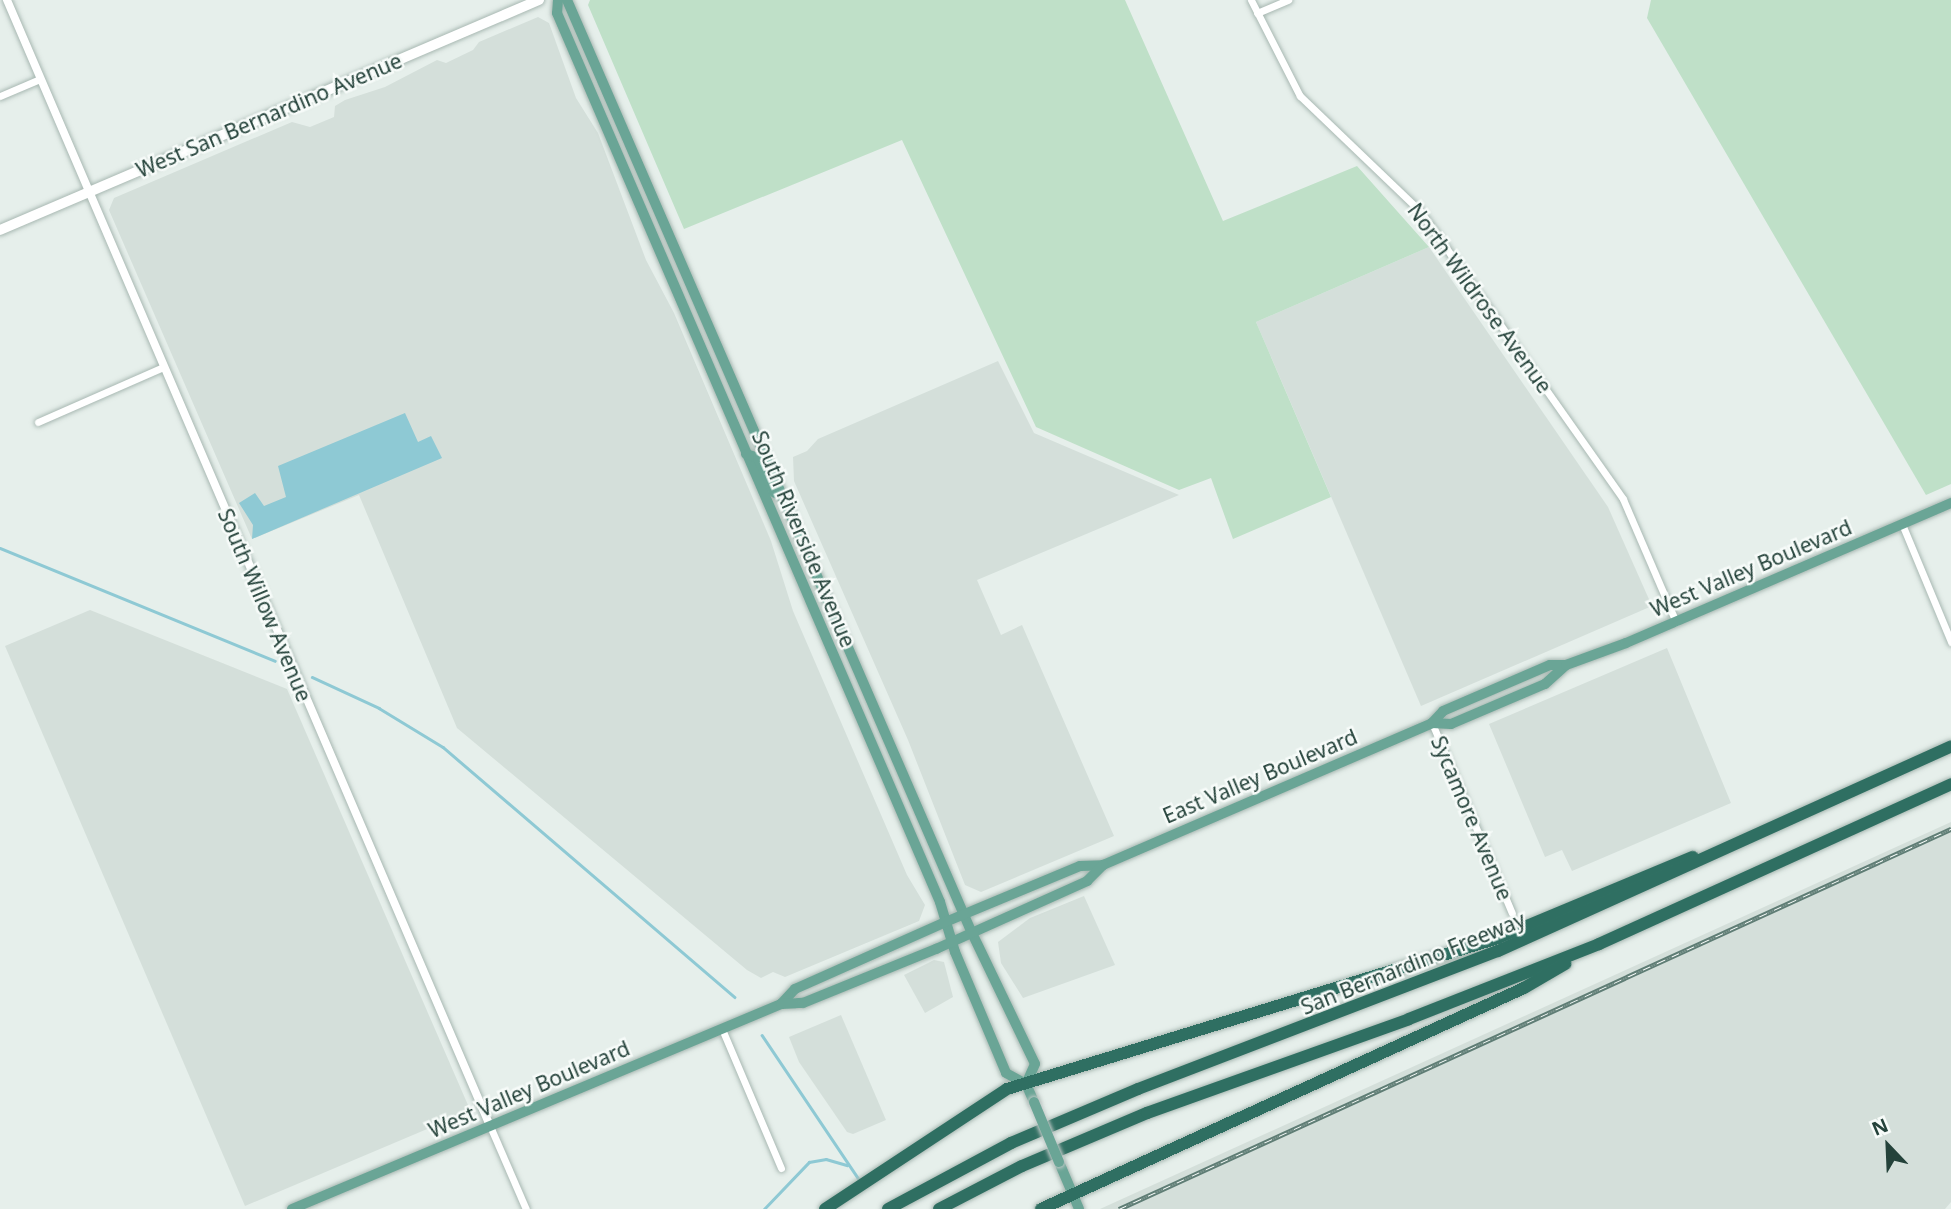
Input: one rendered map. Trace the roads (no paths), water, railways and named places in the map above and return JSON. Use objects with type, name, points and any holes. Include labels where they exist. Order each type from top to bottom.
[{"type":"highway","name":"San Bernardino Freeway","points":[[888,1209],[1011,1143],[1138,1089],[1438,976],[1744,842],[1951,746]]},
{"type":"highway","points":[[939,1209],[1021,1166],[1147,1113],[1409,1019],[1599,944],[1951,783]]},
{"type":"highway","points":[[825,1209],[979,1105],[1026,1084],[1498,938],[1633,878],[1744,842]]},
{"type":"highway","points":[[1041,1209],[1524,988],[1599,944]]},
{"type":"main road","name":"West San Bernardino Avenue","points":[[0,230],[539,0]]},
{"type":"main road","name":"South Riverside Avenue","points":[[558,0],[557,13],[747,454],[956,918],[968,934],[1035,1065],[1026,1084]]},
{"type":"main road","name":"South Riverside Avenue","points":[[567,0],[574,7],[786,499],[956,918],[952,942],[1006,1073],[1026,1084],[1079,1209]]},
{"type":"main road","points":[[747,454],[758,458],[774,492],[786,499]]},
{"type":"main road","name":"West Valley Boulevard","points":[[1432,723],[1451,724],[1545,684],[1566,665],[1676,622],[1951,503]]},
{"type":"main road","name":"East Valley Boulevard","points":[[956,918],[1080,866],[1103,865],[1432,723]]},
{"type":"main road","name":"East Valley Boulevard","points":[[968,934],[1087,881],[1103,865]]},
{"type":"main road","name":"West Valley Boulevard","points":[[781,1004],[795,989],[956,918]]},
{"type":"main road","name":"West Valley Boulevard","points":[[292,1209],[781,1004],[803,1003],[968,934]]},
{"type":"street","name":"South Willow Avenue","points":[[7,0],[526,1209]]},
{"type":"street","name":"North Wildrose Avenue","points":[[1251,0],[1300,96],[1420,211],[1623,499],[1676,622]]},
{"type":"street","points":[[1257,13],[1288,0]]},
{"type":"street","points":[[0,96],[40,79]]},
{"type":"street","points":[[38,422],[163,367]]},
{"type":"street","points":[[1902,524],[1951,642]]},
{"type":"street","name":"Sycamore Avenue","points":[[1432,723],[1512,913]]},
{"type":"street","points":[[722,1029],[782,1168]]},
{"type":"water","points":[[405,413],[418,442],[431,436],[442,458],[252,539],[253,525],[239,503],[255,493],[264,506],[286,497],[278,466]]},
{"type":"waterway","points":[[0,548],[275,661]]},
{"type":"waterway","points":[[312,677],[379,708],[443,747],[735,997]]},
{"type":"waterway","points":[[762,1035],[860,1181]]},
{"type":"waterway","points":[[764,1209],[809,1162],[826,1159],[847,1165]]},
{"type":"railway","points":[[1119,1209],[1951,829]]}]
